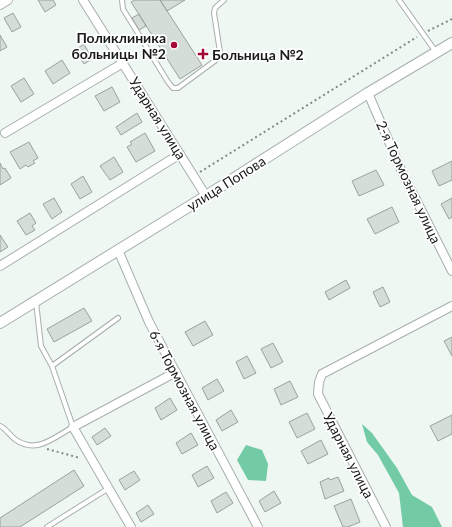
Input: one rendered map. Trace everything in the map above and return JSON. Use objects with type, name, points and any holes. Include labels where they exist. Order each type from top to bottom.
[{"type":"street","points":[[0,5],[8,0]]},
{"type":"street","name":"Ударная улица","points":[[83,0],[206,196]]},
{"type":"street","name":"улица Попова","points":[[0,323],[35,300],[206,196],[368,93],[452,43]]},
{"type":"street","points":[[4,133],[123,63]]},
{"type":"street","name":"2-я Тормозная улица","points":[[368,93],[402,172],[452,271]]},
{"type":"street","points":[[0,266],[180,154]]},
{"type":"street","name":"6-я Тормозная улица","points":[[118,250],[149,322],[258,527]]},
{"type":"street","name":"Ударная улица","points":[[386,527],[318,394],[318,382],[322,374],[452,306]]},
{"type":"street","points":[[131,527],[73,427],[176,372]]},
{"type":"lane","points":[[122,0],[123,9],[168,82],[173,88],[178,88],[216,60],[220,52],[214,13],[215,8],[224,0]]},
{"type":"lane","points":[[399,0],[436,52]]},
{"type":"lane","points":[[0,426],[14,439],[25,446],[37,446],[73,427],[52,366],[41,346],[35,300]]},
{"type":"lane","points":[[52,366],[118,318]]},
{"type":"lane","points":[[47,527],[109,488]]},
{"type":"path","points":[[193,176],[422,34],[452,19]]},
{"type":"path","points":[[37,446],[92,461]]},
{"type":"shaded area","points":[[362,424],[372,433],[397,468],[412,495],[432,507],[442,527],[403,527],[399,493],[378,455],[367,442]]},
{"type":"shaded area","points":[[246,445],[262,450],[268,464],[266,481],[248,480],[237,460]]},
{"type":"building","points":[[38,0],[53,0],[56,5],[45,12]]},
{"type":"building","name":"Поликлиника больницы №2","points":[[135,0],[160,0],[202,65],[180,79],[131,2]]},
{"type":"building","name":"Поликлиника больницы №2","points":[[160,0],[185,0],[167,11]]},
{"type":"building","points":[[13,13],[21,27],[12,32],[4,18]]},
{"type":"building","points":[[139,14],[146,26],[139,30],[132,18]]},
{"type":"building","points":[[0,35],[7,47],[0,51]]},
{"type":"building","points":[[84,44],[92,59],[84,64],[75,50]]},
{"type":"building","points":[[62,60],[70,73],[53,84],[45,71]]},
{"type":"building","points":[[24,78],[34,94],[21,102],[11,86]]},
{"type":"building","points":[[112,87],[120,102],[104,111],[95,96]]},
{"type":"building","points":[[137,113],[142,122],[121,135],[116,127]]},
{"type":"building","points":[[145,133],[155,151],[136,162],[127,147],[132,144],[130,142]]},
{"type":"building","points":[[29,142],[38,158],[33,161],[35,163],[28,167],[26,165],[20,169],[10,152]]},
{"type":"building","points":[[114,157],[123,172],[110,180],[100,166]]},
{"type":"building","points":[[452,161],[452,180],[439,186],[432,171]]},
{"type":"building","points":[[0,163],[11,178],[0,185]]},
{"type":"building","points":[[376,170],[384,185],[359,196],[352,181]]},
{"type":"building","points":[[83,176],[92,192],[80,199],[71,184]]},
{"type":"building","points":[[54,198],[62,212],[52,219],[43,204]]},
{"type":"building","points":[[452,198],[452,217],[449,219],[441,204]]},
{"type":"building","points":[[392,207],[399,222],[375,234],[367,219]]},
{"type":"building","points":[[30,213],[36,223],[32,226],[35,230],[26,235],[17,221]]},
{"type":"building","points":[[0,235],[8,247],[0,252]]},
{"type":"building","points":[[346,280],[350,288],[329,300],[325,292]]},
{"type":"building","points":[[383,287],[390,302],[380,307],[373,292]]},
{"type":"building","points":[[84,308],[92,321],[54,342],[47,329]]},
{"type":"building","points":[[205,321],[213,335],[193,346],[185,332]]},
{"type":"building","points":[[452,337],[452,356],[444,341]]},
{"type":"building","points":[[273,343],[283,362],[271,368],[261,349]]},
{"type":"building","points":[[247,356],[256,373],[244,379],[236,362]]},
{"type":"building","points":[[217,379],[224,391],[208,400],[202,388]]},
{"type":"building","points":[[290,381],[298,397],[281,405],[274,389]]},
{"type":"building","points":[[170,398],[177,410],[161,420],[155,408]]},
{"type":"building","points":[[231,410],[238,422],[222,431],[216,420]]},
{"type":"building","points":[[307,413],[315,429],[297,438],[289,422]]},
{"type":"building","points":[[452,415],[452,434],[438,441],[430,426]]},
{"type":"building","points":[[105,428],[111,436],[97,445],[92,437]]},
{"type":"building","points":[[191,433],[198,445],[182,454],[176,443]]},
{"type":"building","points":[[321,440],[328,454],[308,464],[301,451]]},
{"type":"building","points":[[207,466],[214,478],[198,487],[192,475]]},
{"type":"building","points":[[74,470],[84,486],[20,527],[0,527],[0,518]]},
{"type":"building","points":[[134,471],[140,480],[125,490],[119,480]]},
{"type":"building","points":[[338,477],[344,491],[325,499],[320,482],[329,478],[330,480]]},
{"type":"building","points":[[274,491],[281,503],[265,512],[259,501]]},
{"type":"building","points":[[226,492],[233,503],[217,513],[211,501]]},
{"type":"building","points":[[351,499],[360,522],[348,527],[343,527],[334,506]]},
{"type":"building","points":[[148,505],[154,514],[141,522],[136,513]]},
{"type":"place","name":"Поликлиника больницы №2","points":[[174,45]]},
{"type":"place","name":"Больница №2","points":[[203,54]]}]
